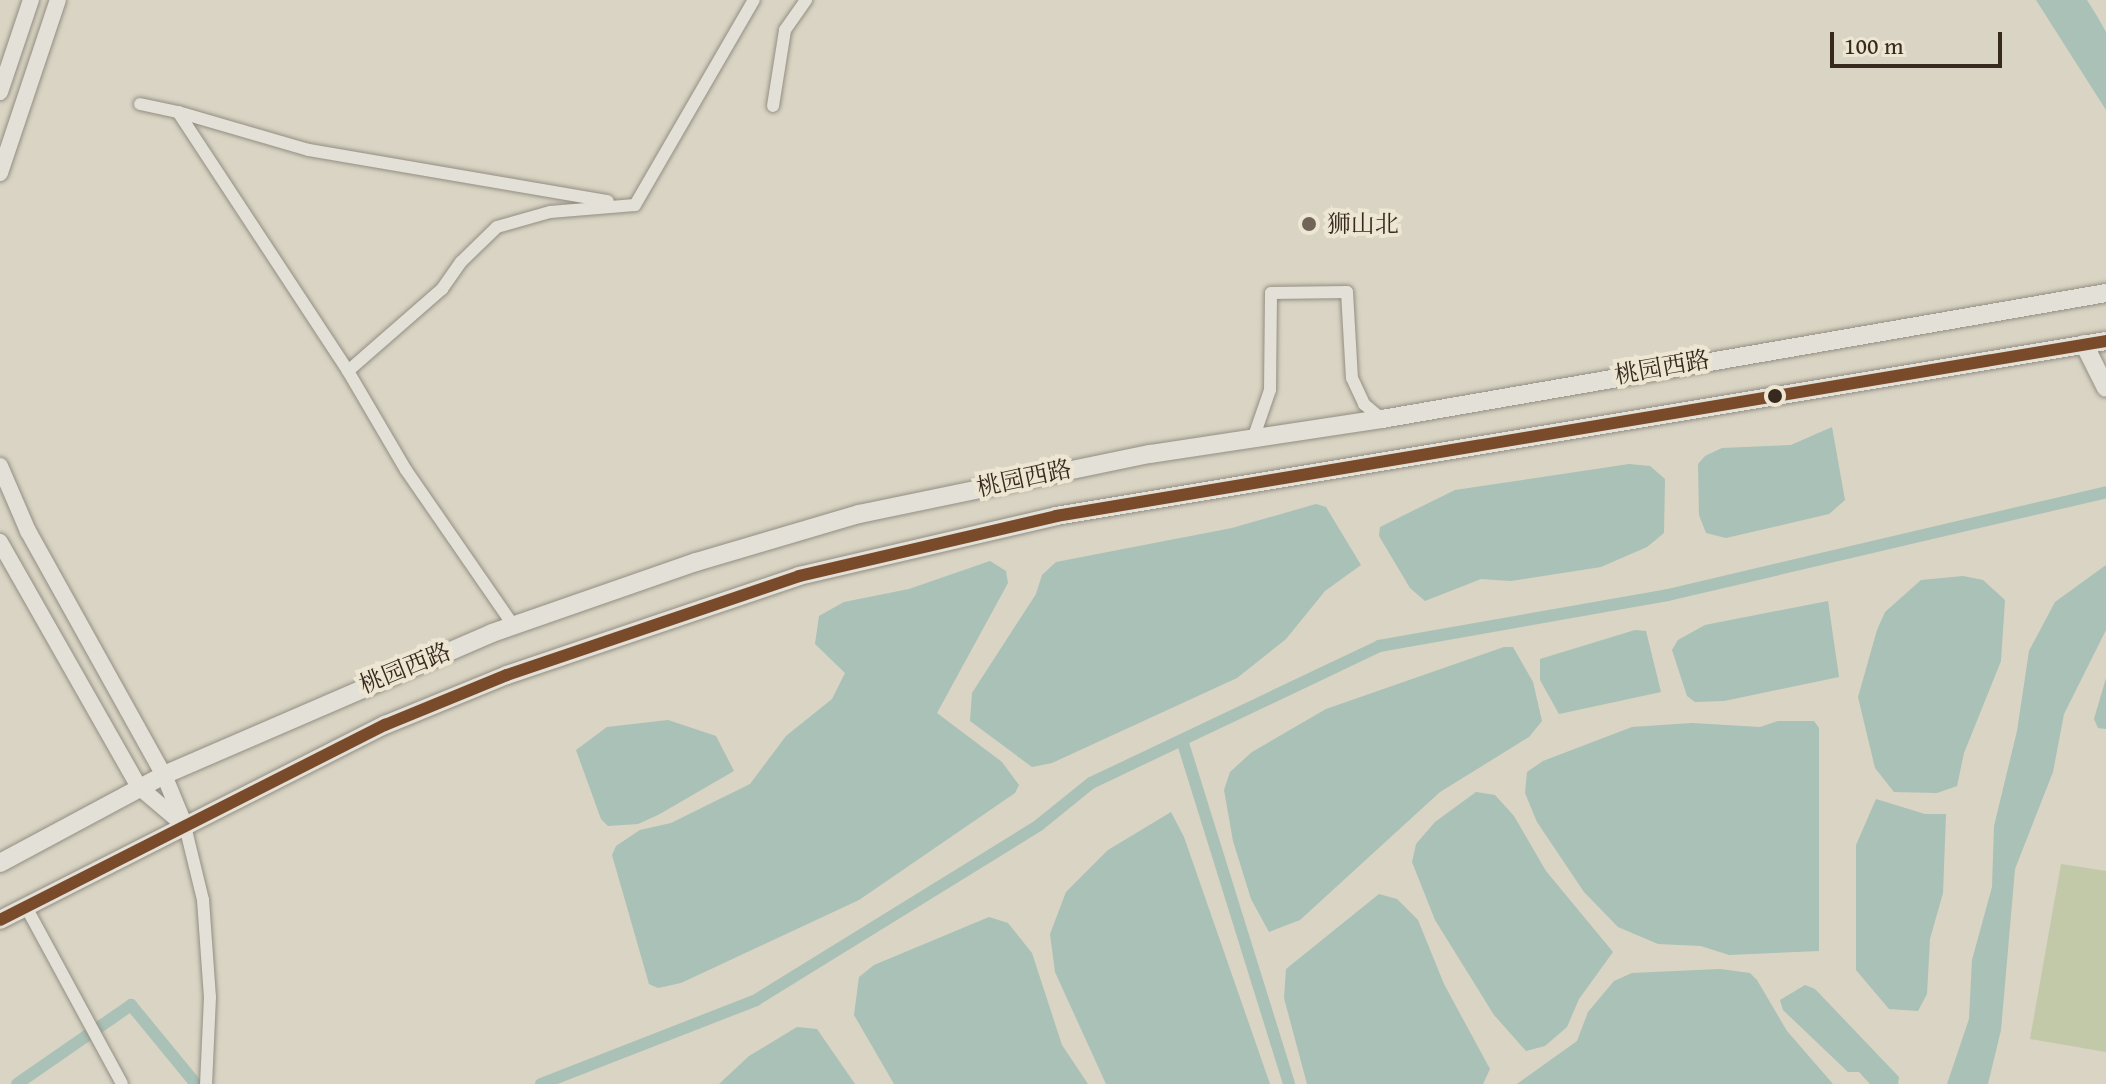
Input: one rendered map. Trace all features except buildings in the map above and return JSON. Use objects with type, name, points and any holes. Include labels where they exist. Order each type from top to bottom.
[{"type":"main road","name":"桃园西路","points":[[0,863],[139,787],[366,684],[513,625],[696,562],[859,514],[1135,456],[1382,419],[2106,293]]},
{"type":"main road","name":"桃园西路","points":[[0,920],[385,725],[507,675],[799,576],[1056,516],[2106,341]]},
{"type":"main road","points":[[2084,344],[2106,388]]},
{"type":"street","points":[[0,92],[31,0]]},
{"type":"street","points":[[0,173],[58,0]]},
{"type":"street","points":[[635,205],[754,0]]},
{"type":"street","points":[[773,106],[785,30],[806,0]]},
{"type":"street","points":[[140,104],[309,150],[635,205]]},
{"type":"street","points":[[178,112],[348,371],[406,470],[513,625]]},
{"type":"street","points":[[348,371],[442,289],[461,262],[497,227],[550,212],[635,205]]},
{"type":"street","points":[[1253,440],[1270,390],[1271,293],[1347,292],[1352,378],[1364,404],[1382,419]]},
{"type":"street","points":[[0,466],[28,531],[164,775],[185,826],[203,900],[210,997],[206,1084]]},
{"type":"street","points":[[28,531],[0,543],[139,787],[185,826]]},
{"type":"street","points":[[26,907],[122,1084]]},
{"type":"shaded area","points":[[2036,0],[2087,0],[2106,32],[2106,110]]},
{"type":"shaded area","points":[[1832,427],[1845,500],[1829,514],[1726,538],[1706,533],[1699,515],[1698,464],[1705,456],[1722,448],[1791,445]]},
{"type":"shaded area","points":[[1629,464],[1650,466],[1665,479],[1664,533],[1647,547],[1601,567],[1511,581],[1481,579],[1425,601],[1410,588],[1379,536],[1380,527],[1455,490]]},
{"type":"shaded area","points":[[1316,504],[1326,507],[1361,565],[1325,591],[1286,639],[1237,678],[1052,763],[1032,767],[970,721],[972,693],[1036,594],[1042,575],[1056,562],[1232,528]]},
{"type":"shaded area","points":[[990,561],[1006,571],[1008,583],[937,713],[1002,762],[1019,785],[1015,793],[859,900],[681,983],[658,988],[649,984],[612,855],[616,846],[640,830],[671,823],[750,784],[786,736],[832,699],[845,673],[815,644],[819,616],[844,602],[909,589]]},
{"type":"shaded area","points":[[2106,565],[2106,630],[2064,714],[2053,772],[2015,869],[2001,1030],[1988,1084],[1947,1084],[1969,1019],[1972,960],[1992,887],[1994,826],[2017,731],[2029,651],[2055,602]]},
{"type":"shaded area","points":[[1963,576],[1983,580],[2005,600],[2001,661],[1964,753],[1957,786],[1937,793],[1894,792],[1875,768],[1858,697],[1877,630],[1885,612],[1921,580]]},
{"type":"shaded area","points":[[1828,601],[1839,677],[1724,701],[1695,702],[1687,696],[1672,650],[1678,640],[1705,625]]},
{"type":"shaded area","points":[[1635,630],[1646,631],[1661,692],[1559,714],[1540,680],[1540,659]]},
{"type":"shaded area","points":[[1504,647],[1513,647],[1533,682],[1542,721],[1529,737],[1440,792],[1300,920],[1269,932],[1251,899],[1233,841],[1224,790],[1230,772],[1252,752],[1326,709]]},
{"type":"shaded area","points":[[2106,678],[2106,729],[2098,728],[2094,719]]},
{"type":"shaded area","points":[[668,720],[716,736],[734,771],[638,824],[608,826],[601,819],[576,750],[607,727]]},
{"type":"shaded area","points":[[1778,721],[1814,721],[1819,728],[1819,951],[1729,955],[1701,946],[1658,944],[1618,927],[1584,892],[1537,822],[1525,793],[1527,772],[1543,761],[1632,727],[1692,723],[1760,727]]},
{"type":"shaded area","points":[[1476,792],[1495,795],[1514,816],[1546,871],[1613,952],[1579,999],[1567,1027],[1545,1046],[1526,1051],[1494,1015],[1435,920],[1412,862],[1416,844],[1435,822]]},
{"type":"shaded area","points":[[1876,799],[1925,814],[1946,814],[1943,893],[1930,939],[1927,994],[1918,1011],[1889,1009],[1856,970],[1856,845]]},
{"type":"shaded area","points":[[1171,812],[1184,837],[1270,1084],[1106,1084],[1055,972],[1050,934],[1066,892],[1108,850]]},
{"type":"shaded area","points":[[2061,864],[2106,871],[2106,1052],[2030,1039]]},
{"type":"shaded area","points":[[1379,894],[1397,899],[1418,920],[1444,984],[1490,1069],[1483,1084],[1307,1084],[1284,998],[1286,969]]},
{"type":"shaded area","points":[[989,917],[1008,923],[1032,953],[1062,1045],[1088,1084],[894,1084],[854,1015],[859,977],[874,965]]},
{"type":"shaded area","points":[[1720,969],[1750,973],[1757,980],[1787,1031],[1833,1084],[1517,1084],[1577,1041],[1588,1012],[1614,981],[1632,973]]},
{"type":"shaded area","points":[[1805,985],[1815,989],[1899,1077],[1898,1084],[1870,1084],[1859,1072],[1848,1072],[1783,1010],[1780,1000]]},
{"type":"shaded area","points":[[797,1027],[817,1029],[855,1084],[719,1084],[749,1056]]},
{"type":"waterway","points":[[541,1084],[756,1000],[1039,825],[1091,783],[1379,646],[1668,595],[2106,492]]},
{"type":"waterway","points":[[1182,740],[1289,1084]]},
{"type":"waterway","points":[[17,1084],[131,1005],[196,1084]]},
{"type":"transit line","points":[[0,920],[385,725],[507,675],[799,576],[1056,516],[2106,341]]},
{"type":"place","name":"狮山北","points":[[1309,224]]}]
